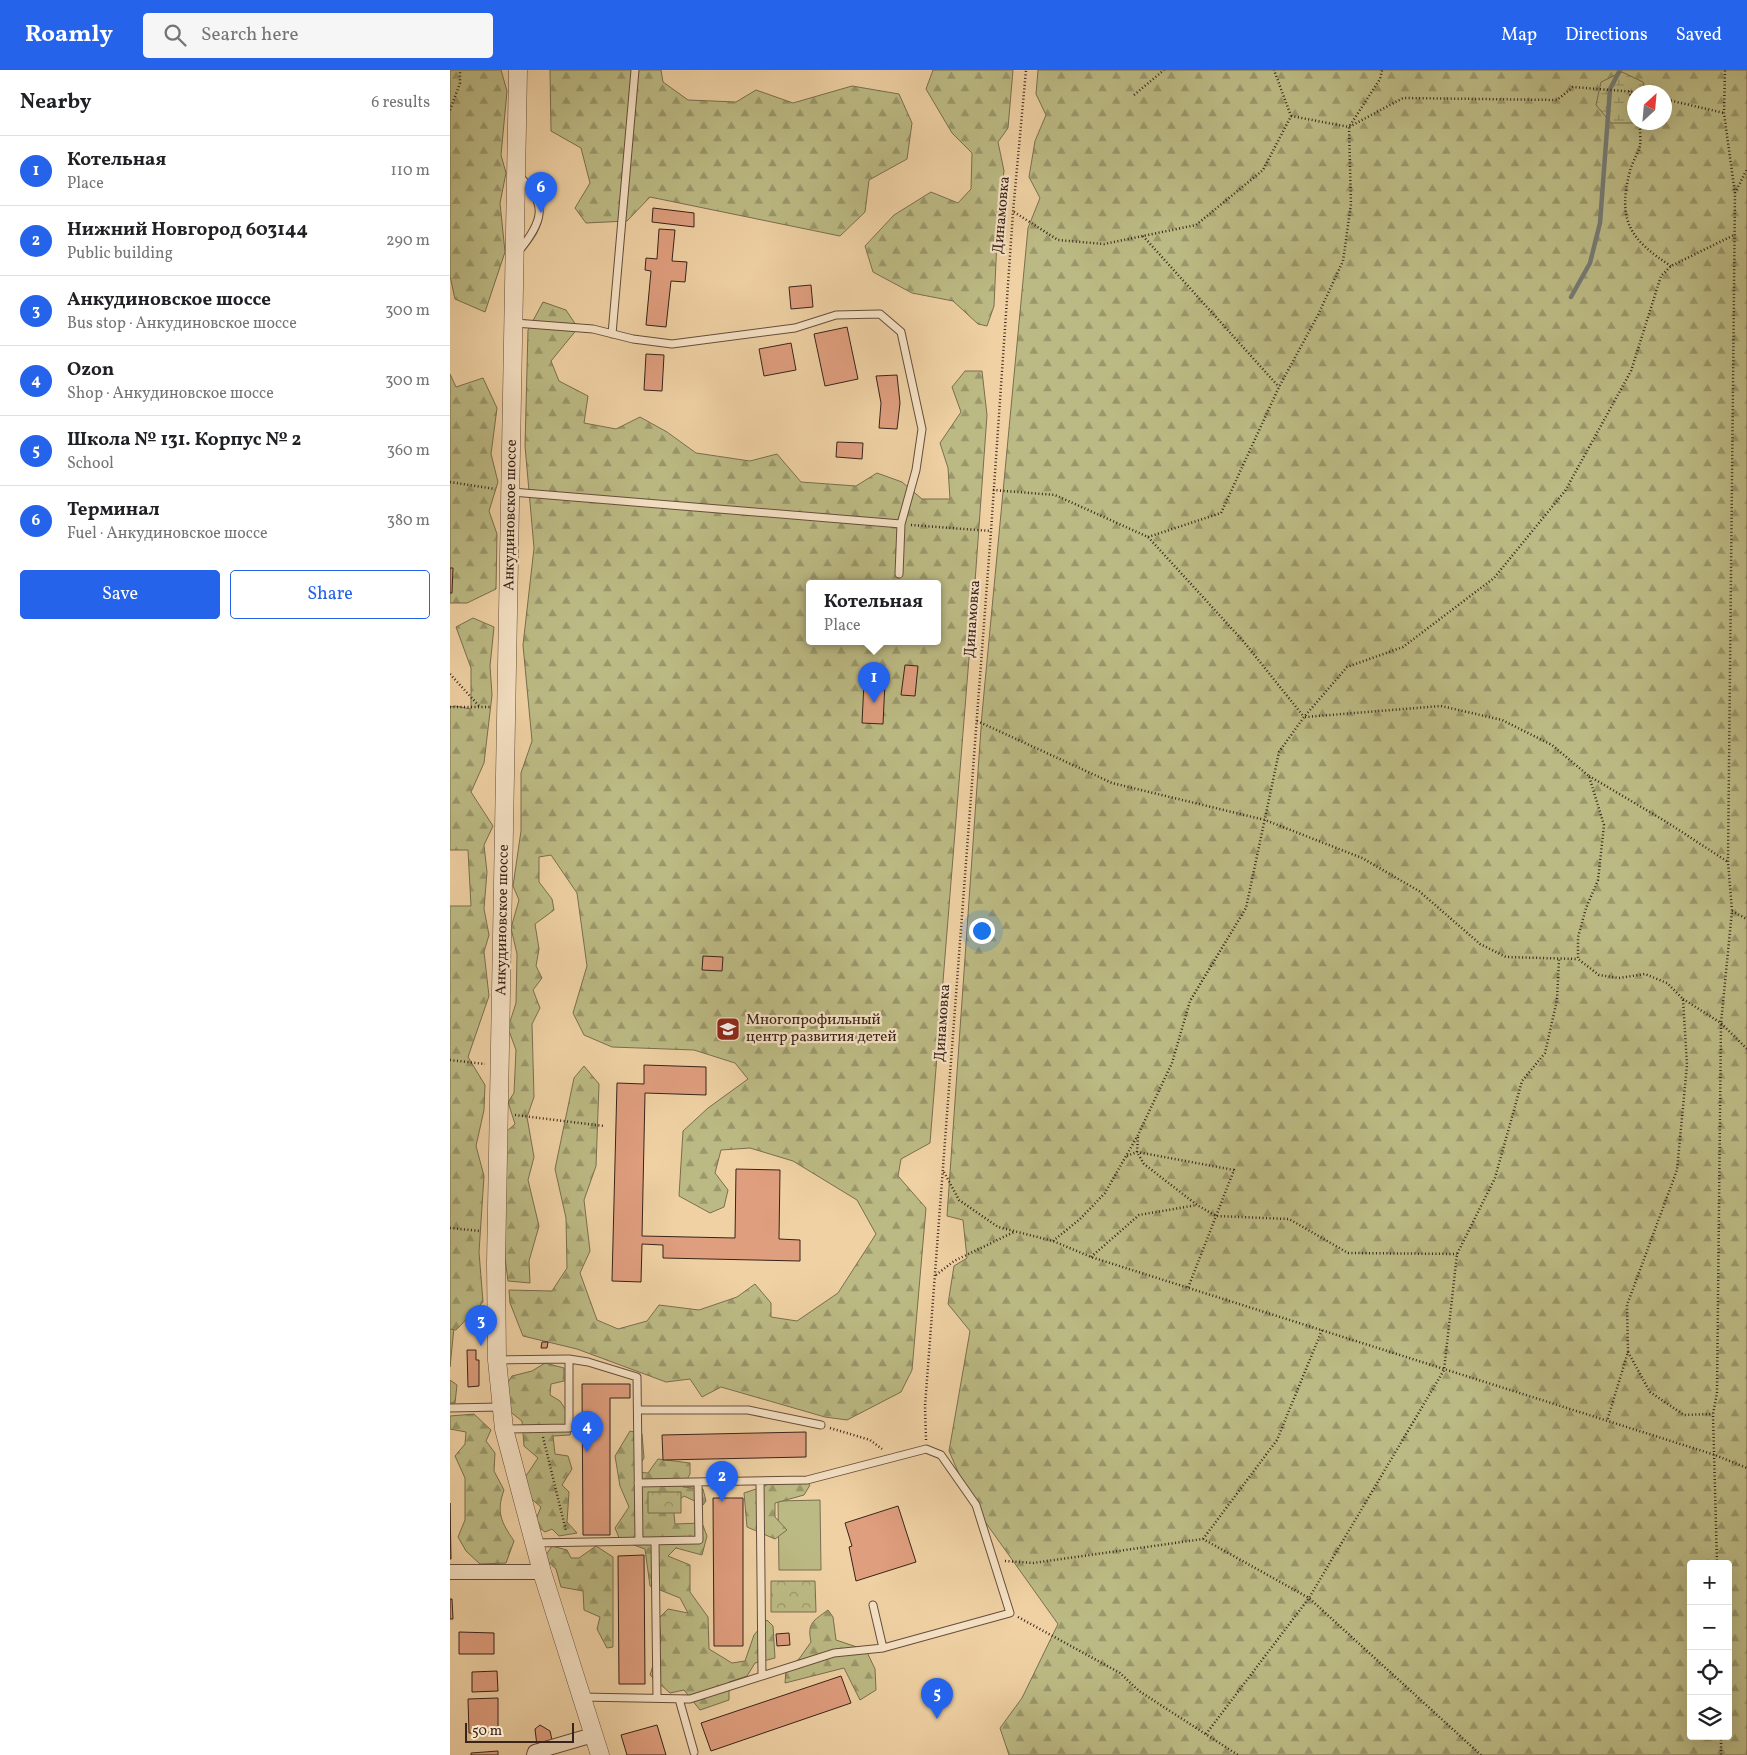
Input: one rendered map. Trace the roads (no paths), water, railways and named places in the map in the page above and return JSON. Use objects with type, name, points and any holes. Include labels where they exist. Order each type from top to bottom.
[{"type":"street","name":"Анкудиновское шоссе","points":[[518,70],[512,492],[497,1233],[497,1360],[500,1407],[504,1430],[542,1572],[600,1755]]},
{"type":"street","points":[[450,1572],[542,1572]]},
{"type":"street","points":[[534,1755],[535,1752],[593,1735]]},
{"type":"lane","points":[[612,334],[635,70]]},
{"type":"lane","points":[[514,323],[593,329],[672,344],[795,328],[836,315],[880,314],[901,332],[922,429],[916,470],[901,524],[899,574]]},
{"type":"lane","points":[[512,492],[901,524]]},
{"type":"lane","points":[[497,1360],[569,1359],[588,1362],[637,1377],[638,1541]]},
{"type":"lane","points":[[504,1430],[569,1428],[569,1359]]},
{"type":"lane","points":[[450,1408],[500,1407]]},
{"type":"lane","points":[[638,1410],[748,1410],[821,1426]]},
{"type":"lane","points":[[581,1697],[690,1699],[834,1653],[882,1648],[1010,1613],[976,1505],[941,1456],[926,1449],[807,1480],[638,1484]]},
{"type":"lane","points":[[760,1481],[762,1676]]},
{"type":"lane","points":[[534,1543],[699,1540],[698,1482]]},
{"type":"lane","points":[[655,1541],[657,1698]]},
{"type":"lane","points":[[873,1605],[882,1648]]},
{"type":"lane","points":[[679,1699],[694,1752]]},
{"type":"waterway","points":[[1571,297],[1590,263],[1600,223],[1610,89],[1620,70]]},
{"type":"place","name":"Терминал","points":[[541,213]]},
{"type":"place","name":"Котельная","points":[[874,703]]},
{"type":"place","name":"Многопрофильный центр развития детей","points":[[728,1029]]},
{"type":"place","name":"Анкудиновское шоссе","points":[[481,1346]]},
{"type":"place","name":"Ozon","points":[[587,1452]]},
{"type":"place","name":"Нижний Новгород 603144","points":[[722,1502]]},
{"type":"place","name":"Школа № 131. Корпус № 2","points":[[937,1719]]}]
